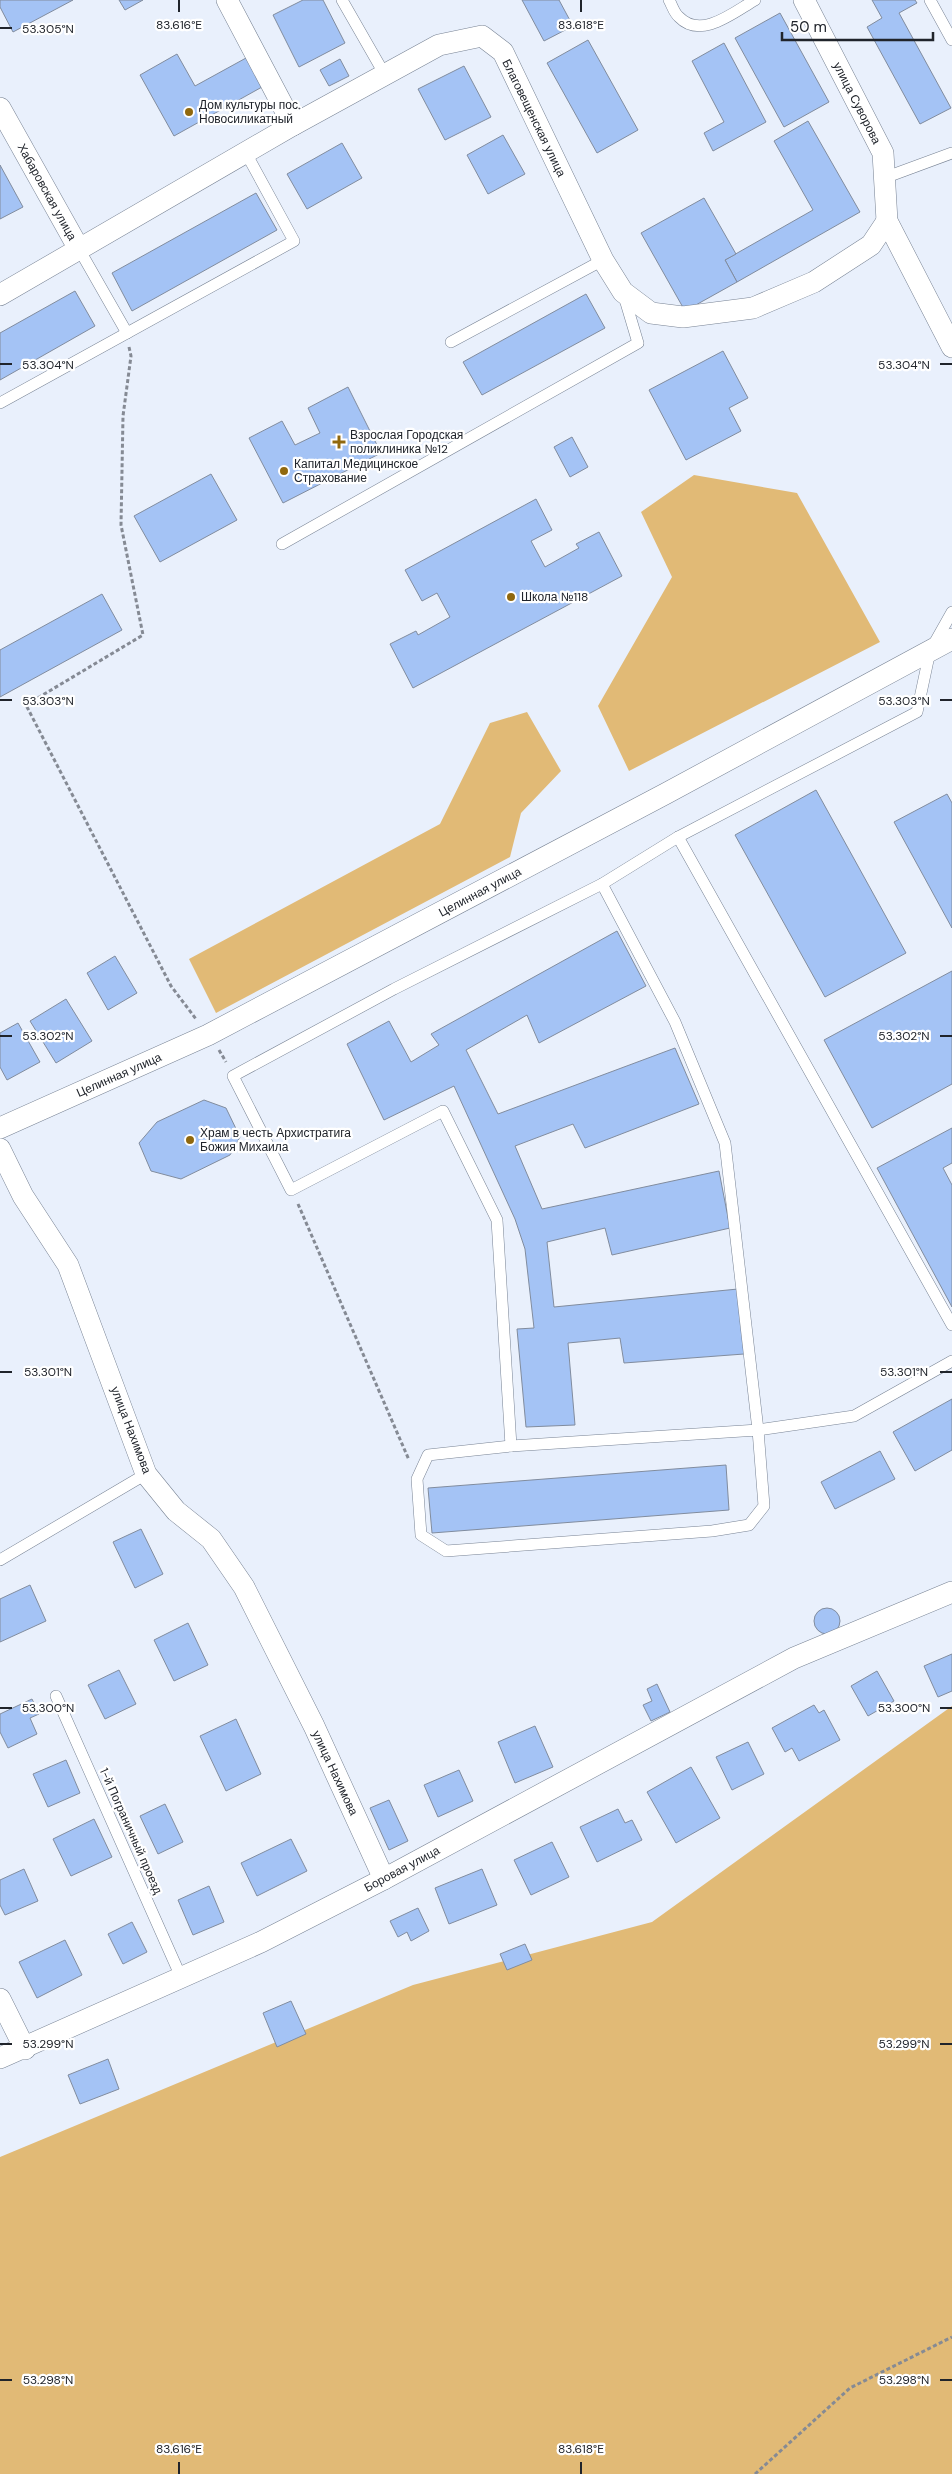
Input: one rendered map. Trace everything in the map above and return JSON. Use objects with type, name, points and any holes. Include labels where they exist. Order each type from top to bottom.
[{"type":"street","points":[[227,0],[293,125]]},
{"type":"street","name":"улица Суворова","points":[[804,0],[882,152],[887,221],[952,347]]},
{"type":"street","name":"Благовещенская улица","points":[[0,295],[293,125],[439,45],[482,36],[503,52],[603,260],[623,292],[651,313],[683,317],[752,308],[814,282],[871,245],[887,221]]},
{"type":"street","name":"Хабаровская улица","points":[[0,108],[79,249]]},
{"type":"street","name":"Целинная улица","points":[[0,1128],[208,1035],[665,794],[952,639]]},
{"type":"street","name":"улица Нахимова","points":[[0,1149],[23,1196],[68,1265],[146,1474],[176,1511],[211,1539],[244,1587],[314,1726],[384,1879]]},
{"type":"street","name":"Боровая улица","points":[[0,2058],[25,2049],[261,1942],[384,1879],[794,1658],[952,1592]]},
{"type":"street","points":[[0,1999],[25,2049]]},
{"type":"lane","points":[[342,0],[385,75]]},
{"type":"lane","points":[[669,0],[678,16],[690,25],[710,25],[755,0]]},
{"type":"lane","points":[[930,0],[952,40]]},
{"type":"lane","points":[[0,403],[294,241],[246,153]]},
{"type":"lane","points":[[884,178],[952,153]]},
{"type":"lane","points":[[79,249],[127,333]]},
{"type":"lane","points":[[451,342],[603,260]]},
{"type":"lane","points":[[282,544],[638,343],[623,292]]},
{"type":"lane","points":[[511,1446],[496,1220],[443,1111],[292,1190],[233,1076],[394,989],[602,884],[678,836],[917,712],[930,652],[952,612]]},
{"type":"lane","points":[[678,836],[952,1325]]},
{"type":"lane","points":[[602,884],[675,1022],[725,1143],[758,1430],[764,1506],[748,1525],[712,1531],[446,1551],[422,1535],[417,1479],[428,1455],[511,1446],[758,1430],[854,1416],[952,1361]]},
{"type":"lane","points":[[0,1560],[146,1474]]},
{"type":"lane","name":"1-й Пограничный проезд","points":[[56,1696],[181,1977]]},
{"type":"path","points":[[127,333],[131,356],[123,416],[121,526],[143,635],[26,705],[170,986],[218,1047],[233,1076]]},
{"type":"path","points":[[292,1190],[417,1479]]},
{"type":"path","points":[[755,2474],[850,2388],[952,2337]]},
{"type":"shaded area","points":[[694,475],[797,493],[880,642],[629,771],[598,706],[672,577],[641,512]]},
{"type":"shaded area","points":[[527,712],[561,771],[521,813],[510,857],[216,1013],[189,959],[440,824],[490,723]]},
{"type":"shaded area","points":[[952,1706],[952,2474],[0,2474],[0,2157],[413,1985],[652,1922]]},
{"type":"building","points":[[0,0],[73,0],[13,32],[0,7]]},
{"type":"building","points":[[119,0],[143,0],[125,10]]},
{"type":"building","points":[[303,0],[323,0],[345,43],[299,67],[273,15]]},
{"type":"building","points":[[522,0],[559,0],[573,26],[544,41]]},
{"type":"building","points":[[872,0],[915,0],[917,3],[899,13],[951,108],[920,124],[867,27],[882,18]]},
{"type":"building","points":[[780,13],[829,102],[784,127],[735,38]]},
{"type":"building","points":[[588,40],[638,130],[597,153],[547,63]]},
{"type":"building","points":[[724,43],[766,122],[713,151],[704,133],[724,122],[692,61]]},
{"type":"building","name":"Дом культуры пос. Новосиликатный","points":[[177,54],[195,86],[246,58],[262,87],[174,136],[140,75]]},
{"type":"building","points":[[340,59],[349,76],[329,86],[320,70]]},
{"type":"building","points":[[464,66],[491,117],[445,140],[418,89]]},
{"type":"building","points":[[808,121],[860,212],[737,282],[725,260],[813,210],[774,141]]},
{"type":"building","points":[[503,135],[525,174],[488,194],[467,155]]},
{"type":"building","points":[[342,143],[362,178],[307,209],[287,174]]},
{"type":"building","points":[[0,165],[23,207],[0,219]]},
{"type":"building","points":[[256,193],[277,230],[132,311],[112,273]]},
{"type":"building","points":[[704,198],[736,254],[725,260],[737,282],[685,311],[641,233]]},
{"type":"building","points":[[75,291],[95,326],[0,380],[0,333]]},
{"type":"building","points":[[586,294],[605,328],[482,395],[463,362]]},
{"type":"building","points":[[723,351],[748,398],[729,408],[741,431],[686,460],[649,390]]},
{"type":"building","name":"Взрослая Городская поликлиника №12","points":[[348,387],[381,453],[283,503],[249,438],[282,421],[295,445],[320,433],[308,408]]},
{"type":"building","points":[[572,437],[588,467],[570,477],[554,447]]},
{"type":"building","points":[[211,474],[237,520],[160,562],[134,516]]},
{"type":"building","name":"Школа №118","points":[[536,499],[552,530],[531,541],[545,567],[579,548],[576,544],[599,532],[622,576],[413,688],[390,644],[416,631],[418,635],[450,617],[437,593],[422,601],[405,570]]},
{"type":"building","points":[[102,594],[122,630],[0,697],[0,650]]},
{"type":"building","points":[[816,790],[906,953],[825,997],[735,835]]},
{"type":"building","points":[[947,794],[952,803],[952,928],[894,822]]},
{"type":"building","points":[[617,931],[646,986],[539,1043],[527,1015],[466,1050],[498,1114],[675,1048],[699,1104],[585,1148],[573,1124],[515,1146],[542,1209],[719,1171],[730,1228],[612,1255],[605,1228],[547,1242],[554,1307],[738,1289],[744,1354],[624,1363],[620,1338],[568,1343],[575,1425],[526,1427],[517,1329],[534,1328],[525,1249],[515,1219],[454,1086],[384,1120],[347,1044],[389,1021],[411,1062],[439,1045],[431,1034]]},
{"type":"building","points":[[115,956],[137,993],[108,1010],[87,973]]},
{"type":"building","points":[[952,971],[952,1084],[872,1128],[824,1040]]},
{"type":"building","points":[[66,999],[92,1041],[56,1063],[30,1021]]},
{"type":"building","points":[[18,1023],[40,1062],[7,1080],[0,1067],[0,1033]]},
{"type":"building","name":"Храм в честь Архистратига Божия Михаила","points":[[204,1100],[226,1108],[240,1137],[230,1155],[181,1179],[151,1171],[139,1143],[157,1122]]},
{"type":"building","points":[[952,1128],[952,1163],[943,1168],[952,1185],[952,1307],[877,1168]]},
{"type":"building","points":[[952,1399],[952,1450],[915,1471],[893,1432]]},
{"type":"building","points":[[880,1451],[895,1479],[835,1509],[821,1482]]},
{"type":"building","points":[[726,1465],[729,1510],[432,1533],[428,1488]]},
{"type":"building","points":[[141,1529],[163,1574],[135,1588],[113,1542]]},
{"type":"building","points":[[30,1585],[46,1621],[0,1642],[0,1599]]},
{"type":"building","points":[[827,1608],[836,1612],[840,1621],[836,1630],[827,1634],[818,1630],[814,1621],[818,1612]]},
{"type":"building","points":[[188,1623],[208,1665],[174,1681],[154,1640]]},
{"type":"building","points":[[952,1654],[952,1691],[938,1697],[924,1666]]},
{"type":"building","points":[[119,1670],[136,1704],[105,1719],[88,1685]]},
{"type":"building","points":[[877,1671],[894,1701],[868,1716],[851,1686]]},
{"type":"building","points":[[657,1684],[670,1712],[651,1721],[643,1705],[652,1701],[647,1689]]},
{"type":"building","points":[[32,1699],[39,1714],[30,1718],[37,1734],[8,1748],[0,1732],[0,1714]]},
{"type":"building","points":[[814,1705],[819,1713],[824,1710],[840,1740],[799,1761],[792,1748],[785,1752],[772,1728]]},
{"type":"building","points":[[236,1719],[261,1774],[226,1791],[200,1736]]},
{"type":"building","points":[[535,1726],[553,1767],[515,1783],[498,1742]]},
{"type":"building","points":[[748,1742],[764,1774],[732,1790],[716,1757]]},
{"type":"building","points":[[66,1760],[80,1793],[48,1807],[33,1774]]},
{"type":"building","points":[[691,1767],[720,1818],[676,1843],[647,1792]]},
{"type":"building","points":[[459,1770],[473,1801],[438,1817],[424,1785]]},
{"type":"building","points":[[389,1800],[408,1841],[389,1850],[370,1808]]},
{"type":"building","points":[[165,1804],[183,1842],[158,1854],[140,1816]]},
{"type":"building","points":[[618,1809],[625,1823],[632,1820],[642,1840],[597,1862],[580,1827]]},
{"type":"building","points":[[94,1819],[112,1857],[71,1876],[53,1839]]},
{"type":"building","points":[[291,1839],[307,1871],[257,1896],[241,1863]]},
{"type":"building","points":[[552,1842],[569,1877],[531,1895],[514,1860]]},
{"type":"building","points":[[24,1869],[38,1901],[5,1915],[0,1905],[0,1880]]},
{"type":"building","points":[[482,1869],[497,1905],[449,1924],[435,1888]]},
{"type":"building","points":[[209,1886],[224,1922],[193,1935],[178,1900]]},
{"type":"building","points":[[418,1908],[429,1931],[411,1941],[407,1932],[398,1937],[390,1921]]},
{"type":"building","points":[[132,1922],[147,1952],[123,1964],[108,1934]]},
{"type":"building","points":[[65,1940],[82,1975],[37,1998],[19,1962]]},
{"type":"building","points":[[525,1944],[532,1960],[507,1970],[500,1954]]},
{"type":"building","points":[[291,2001],[306,2034],[277,2047],[263,2013]]},
{"type":"building","points":[[108,2059],[119,2089],[80,2104],[68,2075]]},
{"type":"place","name":"Дом культуры пос. Новосиликатный","points":[[189,112]]},
{"type":"place","name":"Взрослая Городская поликлиника №12","points":[[339,442]]},
{"type":"place","name":"Капитал Медицинское Страхование","points":[[284,471]]},
{"type":"place","name":"Школа №118","points":[[511,597]]},
{"type":"place","name":"Храм в честь Архистратига Божия Михаила","points":[[190,1140]]}]
